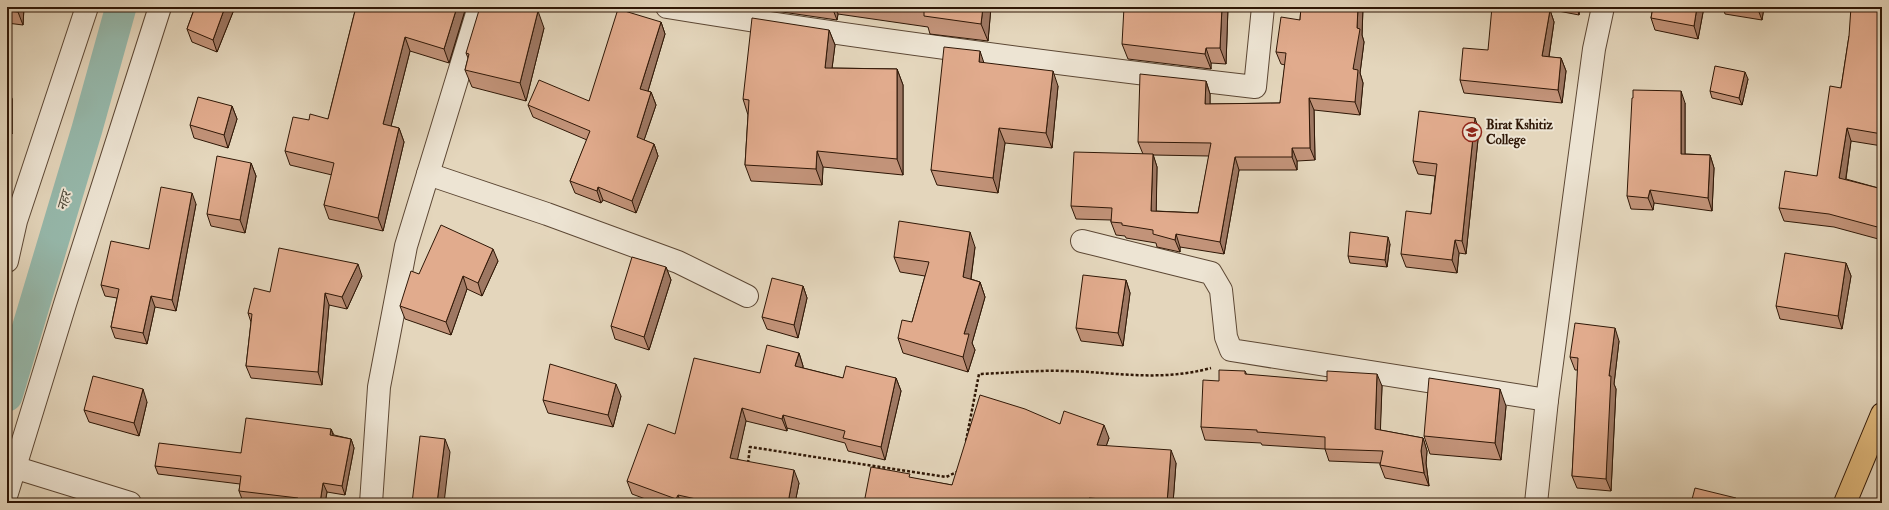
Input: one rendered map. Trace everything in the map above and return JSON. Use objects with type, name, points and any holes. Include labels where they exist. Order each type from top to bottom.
[{"type":"main road","points":[[1845,503],[1882,414]]},
{"type":"street","points":[[7,261],[12,220],[87,7]]},
{"type":"street","points":[[7,493],[11,467],[160,7]]},
{"type":"street","points":[[371,503],[379,387],[406,246],[479,7]]},
{"type":"street","points":[[667,7],[792,27],[1050,63],[1255,86],[1263,7]]},
{"type":"street","points":[[1536,503],[1547,400],[1594,49],[1603,7]]},
{"type":"street","points":[[428,174],[547,214],[678,262],[747,296]]},
{"type":"street","points":[[1082,241],[1210,273],[1221,290],[1226,337],[1231,350],[1547,400]]},
{"type":"street","points":[[11,467],[130,503]]},
{"type":"path","points":[[965,444],[980,374],[1065,371],[1159,377],[1192,373],[1214,367],[1221,354],[1231,350]]},
{"type":"path","points":[[747,468],[750,447],[946,477],[960,470]]},
{"type":"building","points":[[7,7],[19,7],[18,12],[7,11]]},
{"type":"building","points":[[195,7],[225,7],[213,40],[187,29]]},
{"type":"building","points":[[356,7],[457,7],[444,49],[405,37],[383,124],[399,128],[378,218],[324,205],[334,163],[285,151],[293,117],[309,120],[310,114],[328,119]]},
{"type":"building","points":[[480,7],[521,7],[538,11],[520,83],[465,70],[469,54],[466,53]]},
{"type":"building","points":[[901,7],[983,7],[981,24],[924,16],[924,10]]},
{"type":"building","points":[[1124,7],[1222,7],[1220,48],[1206,48],[1205,54],[1122,44]]},
{"type":"building","points":[[1301,7],[1358,7],[1357,28],[1360,29],[1353,69],[1358,70],[1355,102],[1309,98],[1310,148],[1292,148],[1292,157],[1235,157],[1220,242],[1176,234],[1175,240],[1153,234],[1153,230],[1111,222],[1112,208],[1071,206],[1074,152],[1153,154],[1151,211],[1198,213],[1211,143],[1138,142],[1140,74],[1206,81],[1205,104],[1280,103],[1286,53],[1276,52],[1281,17],[1300,20]]},
{"type":"building","points":[[1492,7],[1529,7],[1550,10],[1542,56],[1561,58],[1558,90],[1460,80],[1463,48],[1488,50]]},
{"type":"building","points":[[1653,7],[1697,7],[1694,26],[1651,18]]},
{"type":"building","points":[[1851,7],[1882,7],[1882,134],[1847,128],[1839,178],[1882,189],[1881,228],[1829,214],[1779,208],[1785,171],[1817,176],[1830,86],[1841,88],[1849,36]]},
{"type":"building","points":[[618,9],[661,22],[640,89],[651,92],[637,137],[654,144],[632,201],[598,187],[597,191],[570,181],[590,131],[528,105],[539,80],[589,101]]},
{"type":"building","points":[[752,18],[829,30],[825,68],[897,69],[897,159],[817,151],[816,169],[745,165],[749,100],[743,99]]},
{"type":"building","points":[[944,47],[980,51],[979,62],[1053,71],[1046,133],[999,128],[993,178],[931,170]]},
{"type":"building","points":[[1715,66],[1745,72],[1739,98],[1710,91]]},
{"type":"building","points":[[7,86],[8,86],[7,121]]},
{"type":"building","points":[[1633,90],[1681,91],[1681,154],[1710,155],[1708,198],[1650,190],[1648,198],[1627,196]]},
{"type":"building","points":[[198,97],[232,106],[224,135],[190,125]]},
{"type":"building","points":[[1419,111],[1475,118],[1462,241],[1455,240],[1452,260],[1401,254],[1406,211],[1431,214],[1437,164],[1413,161]]},
{"type":"building","points":[[217,156],[251,163],[240,220],[207,214]]},
{"type":"building","points":[[161,187],[192,193],[172,300],[151,296],[143,333],[111,327],[119,289],[101,285],[111,241],[149,249]]},
{"type":"building","points":[[899,221],[970,232],[963,277],[980,282],[964,334],[969,334],[963,357],[898,338],[902,320],[912,322],[929,262],[894,257]]},
{"type":"building","points":[[441,225],[493,249],[478,283],[463,276],[446,322],[400,306],[411,271],[419,274]]},
{"type":"building","points":[[1350,232],[1388,237],[1385,260],[1348,256]]},
{"type":"building","points":[[279,248],[358,264],[342,297],[325,293],[318,372],[246,366],[252,314],[248,313],[254,288],[270,292]]},
{"type":"building","points":[[1785,253],[1846,263],[1838,316],[1776,306]]},
{"type":"building","points":[[632,257],[666,267],[644,337],[611,326]]},
{"type":"building","points":[[1083,275],[1126,280],[1118,333],[1076,328]]},
{"type":"building","points":[[772,278],[803,286],[794,325],[762,317]]},
{"type":"building","points":[[1575,323],[1615,328],[1609,376],[1611,376],[1606,479],[1572,476],[1578,358],[1570,357]]},
{"type":"building","points":[[767,345],[799,353],[795,366],[843,378],[846,366],[896,378],[881,447],[843,438],[845,431],[783,415],[782,419],[742,408],[730,458],[794,470],[788,503],[733,503],[720,501],[720,503],[714,503],[678,495],[676,499],[627,481],[648,424],[675,434],[694,358],[760,373]]},
{"type":"building","points":[[550,364],[616,384],[608,415],[543,400]]},
{"type":"building","points":[[1219,370],[1245,371],[1245,374],[1327,381],[1327,371],[1377,374],[1375,429],[1423,438],[1421,451],[1424,473],[1380,465],[1383,451],[1325,449],[1325,437],[1257,432],[1257,430],[1201,427],[1203,380],[1219,381]]},
{"type":"building","points":[[93,376],[143,389],[134,423],[84,410]]},
{"type":"building","points":[[1429,378],[1500,389],[1495,443],[1424,436]]},
{"type":"building","points":[[980,395],[1025,409],[1060,424],[1064,411],[1104,425],[1097,445],[1171,450],[1167,503],[1142,503],[1089,498],[1088,503],[864,503],[871,467],[910,474],[909,477],[952,485]]},
{"type":"building","points":[[246,418],[331,429],[330,435],[351,439],[342,486],[323,483],[320,503],[298,503],[298,498],[239,491],[241,476],[155,466],[159,443],[241,453]]},
{"type":"building","points":[[420,436],[445,439],[437,503],[412,503]]},
{"type":"building","points":[[1695,488],[1736,498],[1735,503],[1691,503]]},
{"type":"waterway","name":"नहर","points":[[7,396],[87,129],[121,7]]},
{"type":"place","name":"Birat Kshitiz College","points":[[1472,132]]}]
